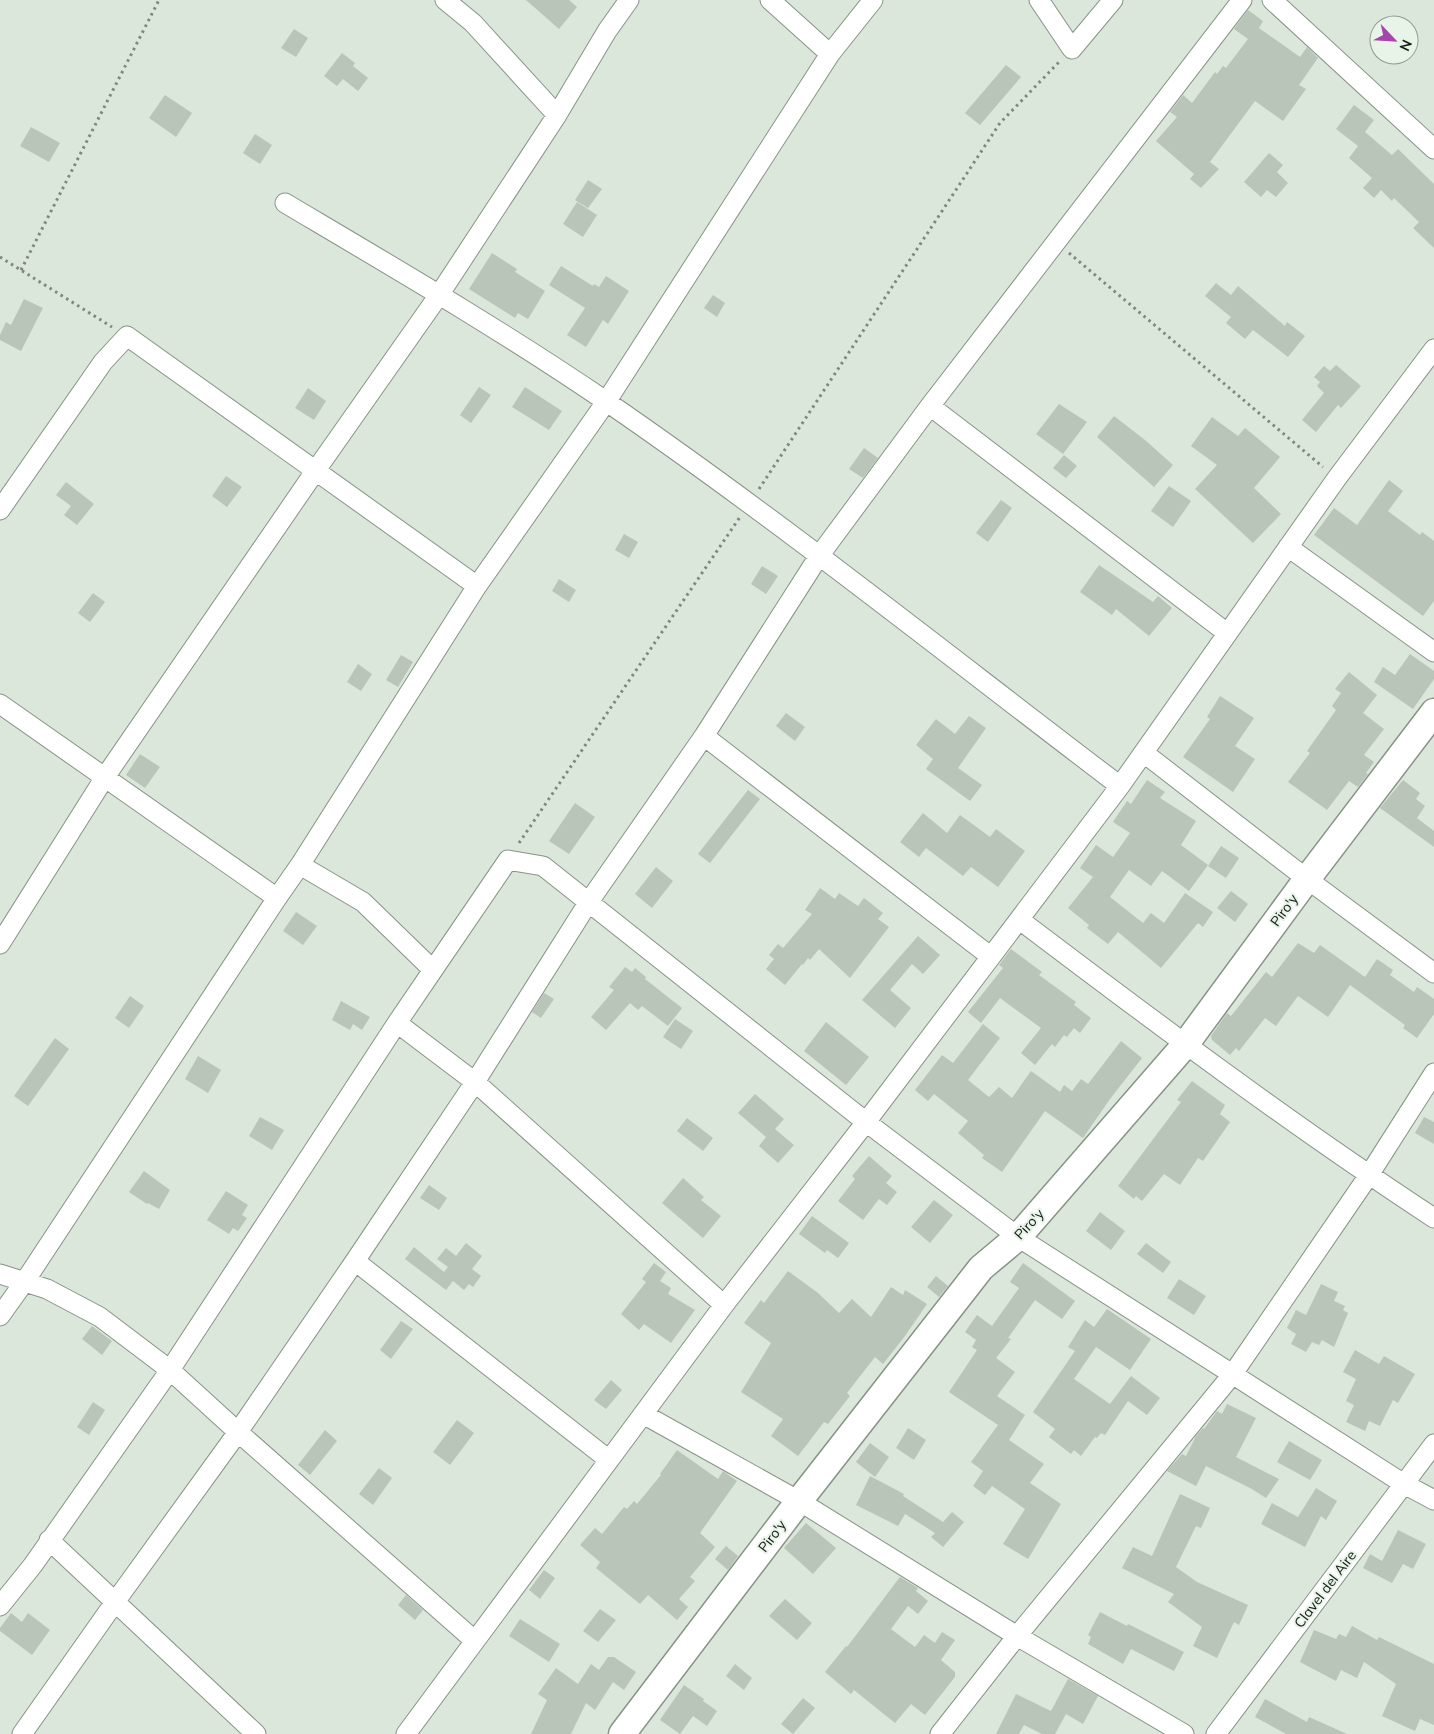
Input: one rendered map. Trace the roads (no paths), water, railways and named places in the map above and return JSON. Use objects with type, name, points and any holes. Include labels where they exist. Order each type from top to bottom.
[{"type":"main road","name":"Piro'y","points":[[622,1734],[799,1500],[981,1268],[1018,1237],[1185,1045],[1307,879],[1434,712]]},
{"type":"street","points":[[446,0],[473,23],[557,116]]},
{"type":"street","points":[[0,944],[105,777],[439,295],[557,116],[607,31],[630,0]]},
{"type":"street","points":[[770,0],[830,54]]},
{"type":"street","points":[[0,1316],[25,1282],[300,865],[477,586],[606,402],[830,54],[872,0]]},
{"type":"street","points":[[1039,0],[1072,49],[1113,0]]},
{"type":"street","points":[[22,1734],[238,1432],[355,1261],[475,1082],[588,903],[704,736],[819,556],[930,406],[1242,0]]},
{"type":"street","points":[[1272,0],[1434,149]]},
{"type":"street","points":[[285,203],[439,295],[606,402],[819,556],[1120,786]]},
{"type":"street","points":[[0,510],[102,362],[127,336],[477,586]]},
{"type":"street","points":[[412,1732],[475,1641],[724,1305],[866,1122],[1120,786],[1337,478],[1434,349]]},
{"type":"street","points":[[930,406],[1227,633]]},
{"type":"street","points":[[1288,547],[1434,652]]},
{"type":"street","points":[[0,704],[277,898]]},
{"type":"street","points":[[704,736],[990,956]]},
{"type":"street","points":[[1144,753],[1307,879],[1434,973]]},
{"type":"street","points":[[0,1606],[33,1565],[170,1370],[397,1023],[508,860],[543,866],[866,1122],[1018,1237],[1404,1484],[1434,1500]]},
{"type":"street","points":[[300,865],[363,902],[434,970]]},
{"type":"street","points":[[1020,920],[1185,1045],[1369,1175],[1434,1218]]},
{"type":"street","points":[[397,1023],[475,1082],[724,1305]]},
{"type":"street","points":[[940,1734],[1017,1636],[1232,1375],[1369,1175],[1434,1073]]},
{"type":"street","points":[[355,1261],[609,1460]]},
{"type":"street","points":[[0,1274],[48,1289],[100,1317],[170,1370],[475,1641]]},
{"type":"street","points":[[643,1414],[799,1500],[1017,1636],[1184,1734]]},
{"type":"street","name":"Clavel del Aire","points":[[1216,1734],[1434,1444]]},
{"type":"street","points":[[50,1540],[256,1734]]}]
